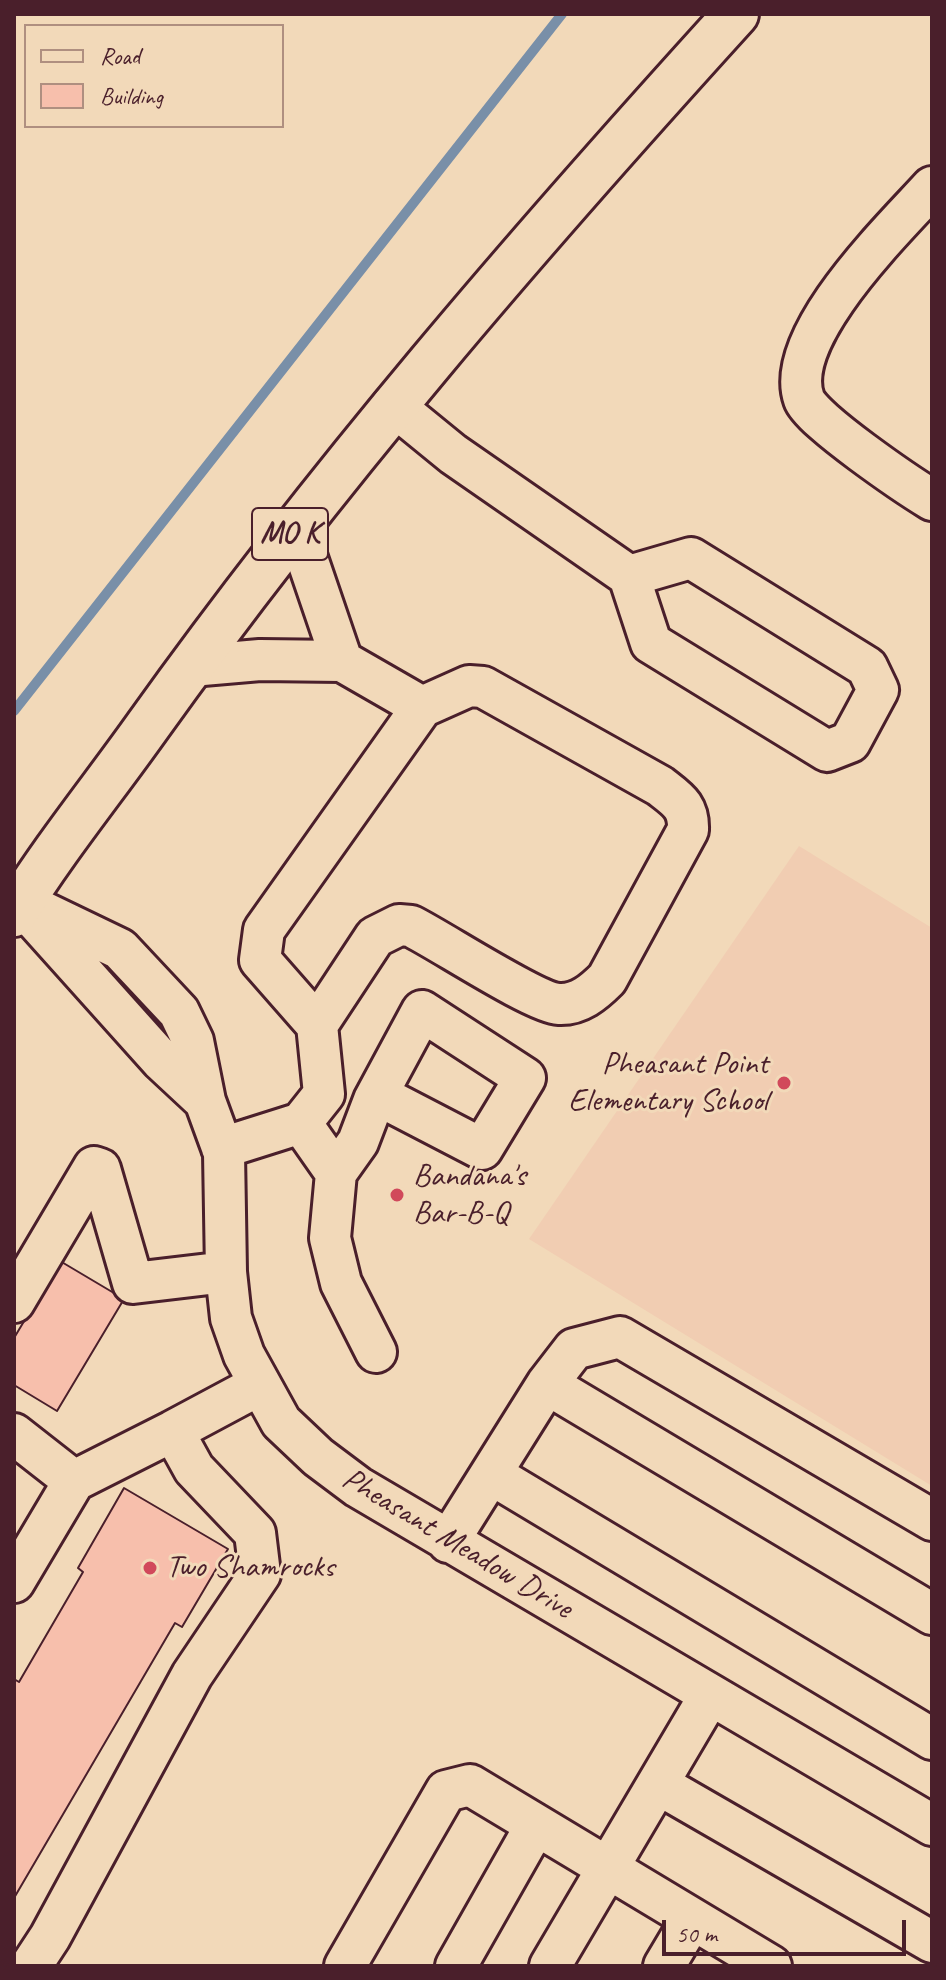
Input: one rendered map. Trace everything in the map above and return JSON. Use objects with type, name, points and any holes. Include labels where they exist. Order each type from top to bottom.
[{"type":"main road","name":"MO K","points":[[16,905],[296,526],[393,405],[489,289],[736,14]]},
{"type":"street","points":[[932,187],[841,289],[811,343],[799,376],[804,402],[884,470],[932,500]]},
{"type":"street","points":[[393,405],[453,454],[629,576],[651,643],[827,751],[850,742],[878,690],[867,667],[691,558],[629,576]]},
{"type":"street","points":[[296,526],[342,661]]},
{"type":"street","points":[[191,666],[260,660],[342,661],[422,707]]},
{"type":"street","points":[[222,1148],[301,1123],[324,1094],[317,1025],[260,960],[264,930],[422,707],[469,686],[483,687],[660,786],[682,803],[689,813],[688,830],[620,958],[594,993],[563,1005],[549,1003],[426,934],[399,925],[387,929],[367,946],[317,1025]]},
{"type":"street","name":"Pheasant Meadow Drive","points":[[16,905],[161,1060],[205,1101],[222,1148],[226,1272],[231,1318],[259,1385],[281,1422],[318,1457],[358,1487],[932,1825]]},
{"type":"street","points":[[376,1352],[341,1283],[330,1238],[336,1173],[358,1142],[378,1095]]},
{"type":"street","points":[[301,1123],[336,1173]]},
{"type":"street","points":[[14,1302],[94,1167],[100,1169],[133,1283],[226,1272]]},
{"type":"street","points":[[448,1542],[547,1384],[574,1349],[620,1337],[932,1520]]},
{"type":"street","points":[[547,1384],[932,1614]]},
{"type":"street","points":[[14,1582],[74,1481],[259,1385]]},
{"type":"street","points":[[31,1966],[50,1937],[192,1675],[260,1574],[255,1533],[194,1469],[173,1431]]},
{"type":"street","points":[[14,1434],[74,1481]]},
{"type":"street","points":[[491,1474],[932,1739]]},
{"type":"street","points":[[557,1964],[608,1868],[710,1695]]},
{"type":"street","points":[[658,1784],[932,1942]]},
{"type":"street","points":[[345,1966],[446,1791],[470,1785],[771,1966]]},
{"type":"street","points":[[456,1966],[536,1825]]},
{"type":"street","points":[[664,1966],[692,1919]]},
{"type":"shaded area","name":"Pheasant Point Elementary School","points":[[799,846],[932,928],[932,1486],[529,1239]]},
{"type":"building","points":[[60,1261],[124,1299],[57,1411],[14,1385],[14,1338]]},
{"type":"building","points":[[124,1488],[228,1549],[182,1627],[175,1623],[14,1898],[14,1679],[19,1682],[83,1572],[78,1568]]},
{"type":"waterway","points":[[14,711],[562,14]]},
{"type":"place","name":"Pheasant Point Elementary School","points":[[784,1083]]},
{"type":"place","name":"Bandana's Bar-B-Q","points":[[397,1195]]},
{"type":"place","name":"Two Shamrocks","points":[[150,1568]]}]
